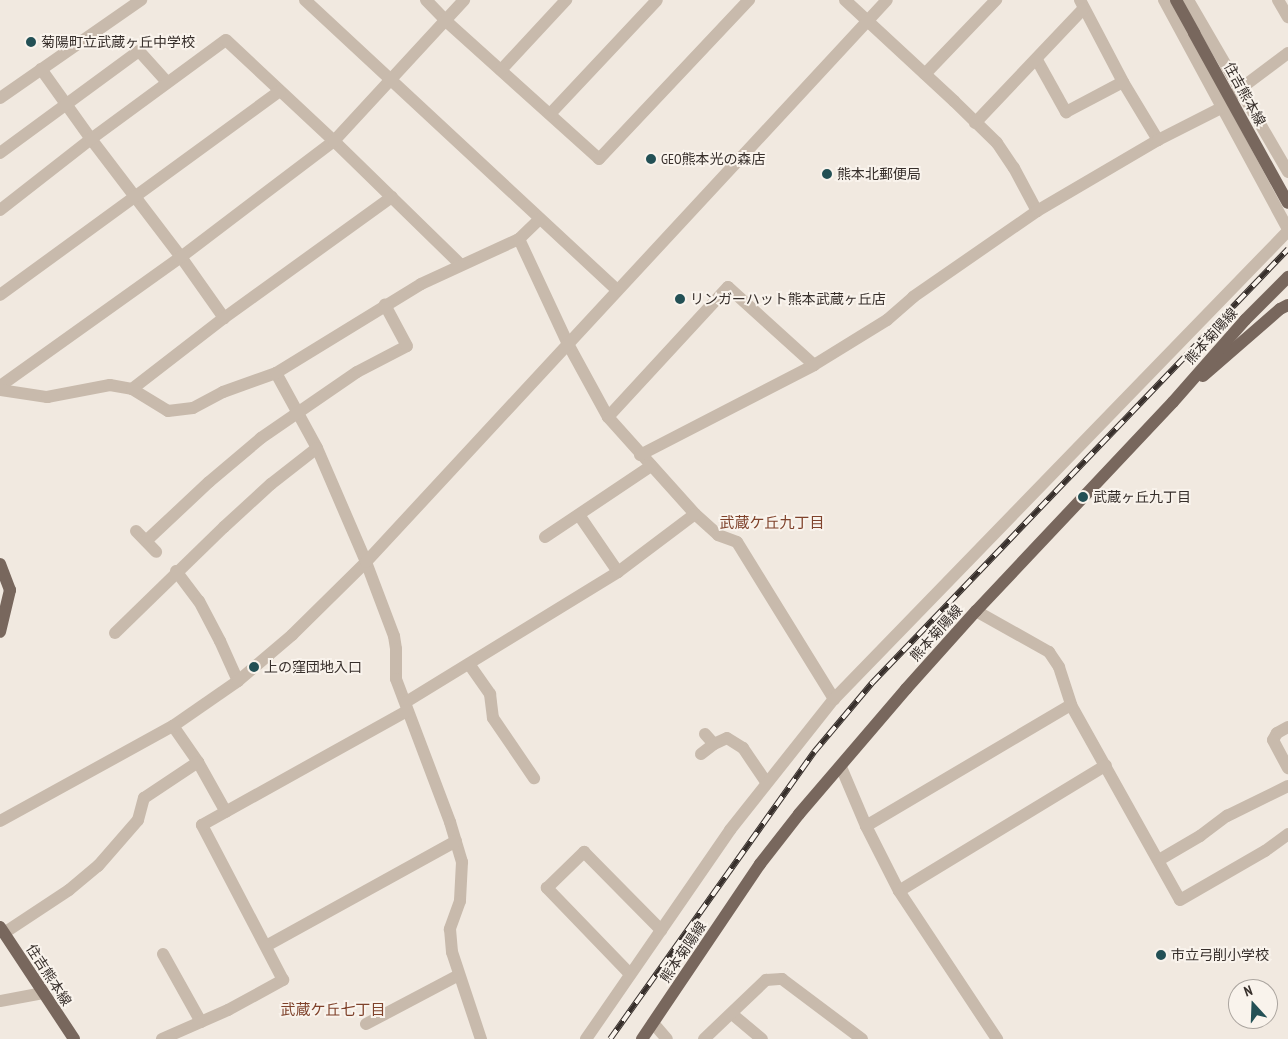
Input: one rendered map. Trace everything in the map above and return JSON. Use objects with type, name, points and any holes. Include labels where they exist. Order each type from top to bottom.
[{"type":"main road","name":"住吉熊本線","points":[[1176,0],[1288,203]]},
{"type":"main road","name":"熊本菊陽線","points":[[642,1039],[760,864],[799,814],[906,689],[976,611],[1173,402],[1245,320],[1288,278]]},
{"type":"main road","points":[[1173,402],[1280,309],[1288,305]]},
{"type":"main road","points":[[0,564],[10,590],[0,632]]},
{"type":"main road","name":"住吉熊本線","points":[[2,930],[74,1039]]},
{"type":"street","points":[[0,98],[141,0]]},
{"type":"street","points":[[305,0],[616,290]]},
{"type":"street","points":[[426,0],[446,21],[599,160],[749,0]]},
{"type":"street","points":[[0,386],[181,256],[334,141],[464,0]]},
{"type":"street","points":[[502,70],[566,0]]},
{"type":"street","points":[[550,114],[657,0]]},
{"type":"street","points":[[845,0],[997,143],[1014,168],[1037,211]]},
{"type":"street","points":[[0,821],[172,726],[238,681],[292,635],[366,562],[616,290],[887,0]]},
{"type":"street","points":[[925,74],[996,0]]},
{"type":"street","points":[[586,1039],[730,830],[766,782],[834,699],[1288,230],[1164,0]]},
{"type":"street","points":[[1188,0],[1288,172]]},
{"type":"street","points":[[1278,0],[1288,17]]},
{"type":"street","points":[[975,123],[1037,60],[1082,4],[1123,82],[1158,140]]},
{"type":"street","points":[[0,210],[91,139],[226,40],[334,141],[460,264]]},
{"type":"street","points":[[0,153],[67,106],[139,51],[167,82]]},
{"type":"street","points":[[640,455],[814,364],[887,320],[913,297],[1037,211],[1158,140],[1221,108],[1240,89],[1288,54]]},
{"type":"street","points":[[1037,60],[1066,112],[1123,82]]},
{"type":"street","points":[[42,69],[91,139],[181,256],[224,318]]},
{"type":"street","points":[[0,295],[280,91]]},
{"type":"street","points":[[132,389],[224,318],[392,197]]},
{"type":"street","points":[[0,390],[47,397],[110,385],[132,389],[168,411],[193,408],[223,392],[276,372],[385,305],[460,264],[519,239],[539,220]]},
{"type":"street","points":[[519,239],[568,344],[608,417],[640,455],[695,514],[718,535],[737,542],[834,699]]},
{"type":"street","points":[[608,417],[728,287],[814,364]]},
{"type":"street","points":[[146,541],[208,482],[297,412],[357,372],[407,346],[385,305]]},
{"type":"street","points":[[276,372],[317,448],[366,562],[394,636],[396,679],[462,862],[460,901],[450,929],[452,952],[480,1039]]},
{"type":"street","points":[[115,633],[176,571],[271,484],[317,448]]},
{"type":"street","points":[[545,537],[651,466]]},
{"type":"street","points":[[162,1039],[201,1022],[283,980],[202,825],[407,707],[469,664],[618,572],[695,514]]},
{"type":"street","points":[[579,515],[618,572]]},
{"type":"street","points":[[136,531],[156,552]]},
{"type":"street","points":[[176,571],[199,601],[238,681]]},
{"type":"street","points":[[976,611],[1049,652],[1059,667],[1071,705],[1180,900],[1264,851],[1288,834]]},
{"type":"street","points":[[469,664],[490,694],[493,718],[534,778]]},
{"type":"street","points":[[866,826],[1071,705]]},
{"type":"street","points":[[172,726],[198,762],[226,812]]},
{"type":"street","points":[[1288,728],[1277,733],[1273,740],[1288,768]]},
{"type":"street","points":[[701,754],[709,739],[727,738],[743,748],[766,782]]},
{"type":"street","points":[[2,930],[69,890],[98,866],[138,820],[144,798],[198,762]]},
{"type":"street","points":[[899,891],[1106,765]]},
{"type":"street","points":[[841,767],[866,826],[899,891],[997,1039]]},
{"type":"street","points":[[1159,860],[1200,836],[1227,816],[1288,786]]},
{"type":"street","points":[[266,946],[456,841]]},
{"type":"street","points":[[630,974],[547,888],[584,852],[661,930]]},
{"type":"street","points":[[163,954],[201,1022]]},
{"type":"street","points":[[366,1024],[459,975]]},
{"type":"street","points":[[704,1039],[766,980],[782,979],[862,1039]]},
{"type":"street","points":[[0,1001],[43,993]]},
{"type":"street","points":[[732,1014],[762,1039]]},
{"type":"street","points":[[653,1023],[667,1039]]},
{"type":"railway","points":[[610,1039],[814,752],[872,683],[1288,249]]},
{"type":"place","name":"菊陽町立武蔵ヶ丘中学校","points":[[31,42]]},
{"type":"place","name":"GEO熊本光の森店","points":[[651,159]]},
{"type":"place","name":"熊本北郵便局","points":[[827,174]]},
{"type":"place","name":"リンガーハット熊本武蔵ヶ丘店","points":[[680,299]]},
{"type":"place","name":"武蔵ヶ丘九丁目","points":[[1083,497]]},
{"type":"place","name":"上の窪団地入口","points":[[254,667]]},
{"type":"place","name":"市立弓削小学校","points":[[1161,955]]},
{"type":"district","name":"武蔵ケ丘九丁目","points":[[772,523]]},
{"type":"district","name":"武蔵ケ丘七丁目","points":[[333,1010]]}]
